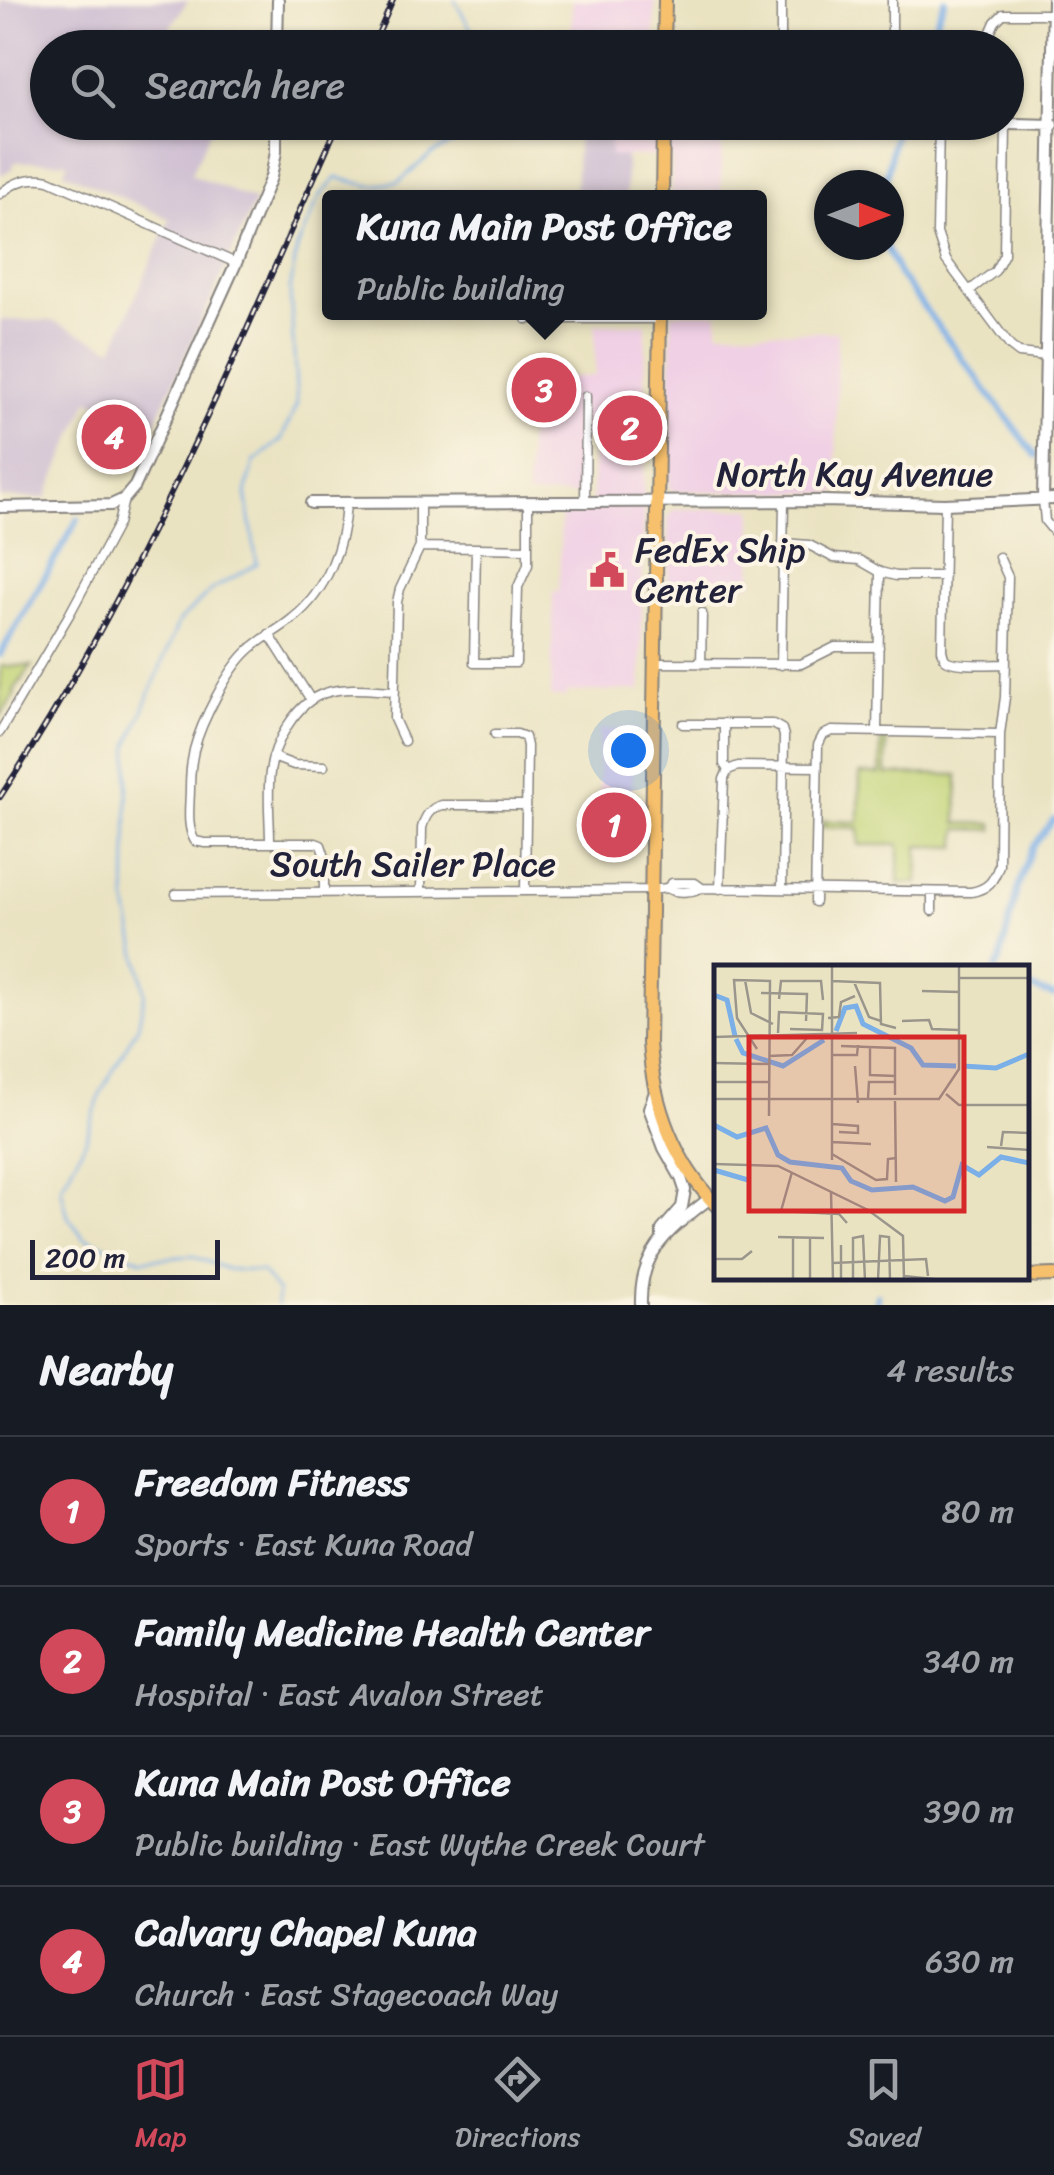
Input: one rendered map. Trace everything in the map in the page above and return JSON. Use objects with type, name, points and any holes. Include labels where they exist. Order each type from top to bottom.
[{"type":"main road","points":[[664,30],[665,0]]},
{"type":"main road","points":[[662,190],[663,140]]},
{"type":"main road","points":[[660,320],[649,1042],[655,1092],[669,1135],[713,1201]]},
{"type":"street","points":[[278,0],[278,30]]},
{"type":"street","points":[[781,0],[781,30]]},
{"type":"street","points":[[892,0],[892,30]]},
{"type":"street","points":[[1053,0],[1046,356],[1049,499],[1045,522],[1054,532]]},
{"type":"street","points":[[991,30],[1003,14],[1053,14]]},
{"type":"street","points":[[1024,125],[1052,125]]},
{"type":"street","points":[[0,507],[111,505],[124,499],[135,486],[272,177],[276,140]]},
{"type":"street","points":[[939,140],[937,233],[946,260],[1010,346],[1019,353],[1046,356]]},
{"type":"street","points":[[968,291],[995,271],[1004,254],[1006,140]]},
{"type":"street","points":[[0,194],[26,179],[49,180],[236,262]]},
{"type":"street","points":[[584,503],[586,396]]},
{"type":"street","points":[[0,732],[118,524],[124,499]]},
{"type":"street","name":"North Kay Avenue","points":[[311,503],[945,504],[1049,499]]},
{"type":"street","points":[[781,665],[784,502]]},
{"type":"street","points":[[324,892],[324,854],[320,845],[205,844],[195,840],[190,830],[190,772],[198,735],[238,660],[295,617],[326,577],[345,528],[346,503]]},
{"type":"street","points":[[404,741],[394,719],[397,602],[420,547],[420,503]]},
{"type":"street","points":[[476,548],[474,663],[516,663],[518,587],[528,565],[528,503]]},
{"type":"street","points":[[945,504],[944,658],[958,663],[1006,664]]},
{"type":"street","points":[[783,542],[808,545],[834,558],[859,560],[896,576],[944,576]]},
{"type":"street","points":[[420,547],[528,548]]},
{"type":"street","points":[[816,902],[818,745],[822,735],[1000,734],[1005,698],[1008,577],[999,556]]},
{"type":"street","points":[[877,732],[880,572]]},
{"type":"street","points":[[701,664],[702,613]]},
{"type":"street","points":[[270,634],[311,700]]},
{"type":"street","points":[[654,663],[781,665],[808,662],[834,647],[879,647]]},
{"type":"street","points":[[270,842],[270,775],[274,757],[297,713],[311,700],[338,690],[394,691]]},
{"type":"street","points":[[683,724],[773,724],[781,728],[782,889]]},
{"type":"street","points":[[724,724],[724,764],[728,770]]},
{"type":"street","points":[[495,734],[517,734],[524,737],[527,746],[526,891]]},
{"type":"street","name":"South Sailer Place","points":[[176,894],[667,888],[672,892],[702,888],[971,892],[988,886],[999,865],[1000,734]]},
{"type":"street","points":[[274,757],[294,765],[324,766]]},
{"type":"street","points":[[720,889],[724,779],[728,770],[735,766],[818,767]]},
{"type":"street","points":[[422,891],[422,828],[429,812],[442,805],[526,805]]},
{"type":"street","points":[[932,892],[932,910]]},
{"type":"street","points":[[655,1092],[648,1108],[684,1190],[682,1207],[662,1230],[662,1237]]},
{"type":"street","points":[[641,1305],[643,1276],[662,1237],[713,1201]]},
{"type":"shaded area","points":[[0,0],[188,0],[169,30],[30,30],[30,140],[206,140],[191,174],[255,201],[153,428],[89,400],[46,498],[0,498],[0,320],[52,321],[113,348],[170,219],[64,172],[68,162],[15,162],[12,169],[0,175]]},
{"type":"shaded area","points":[[572,0],[655,0],[654,30],[571,30]]},
{"type":"shaded area","points":[[577,140],[610,140],[610,156],[626,156],[626,190],[575,190]]},
{"type":"shaded area","points":[[610,140],[722,140],[721,190],[672,190],[672,156],[610,156]]},
{"type":"shaded area","points":[[672,320],[718,320],[718,331],[837,332],[836,493],[672,491]]},
{"type":"shaded area","points":[[595,324],[646,324],[641,690],[567,692],[567,697],[551,697],[553,591],[559,591],[561,511],[592,511],[593,439],[579,440],[577,495],[527,496],[529,379],[595,376]]},
{"type":"shaded area","points":[[675,509],[753,509],[752,584],[668,583],[668,516]]},
{"type":"shaded area","points":[[636,729],[628,851],[599,851],[599,730]]},
{"type":"green space","points":[[0,666],[32,666],[0,717]]},
{"type":"green space","points":[[881,739],[886,739],[886,774],[958,775],[957,823],[993,824],[993,830],[958,829],[957,847],[919,846],[918,883],[899,883],[899,845],[859,845],[859,828],[823,827],[823,821],[859,822],[860,774],[880,774]]},
{"type":"waterway","points":[[455,0],[471,30]]},
{"type":"waterway","points":[[932,30],[945,0]]},
{"type":"waterway","points":[[326,190],[337,178],[371,186],[399,182],[431,154],[460,140]]},
{"type":"waterway","points":[[888,170],[894,140]]},
{"type":"waterway","points":[[277,1305],[278,1292],[262,1272],[227,1269],[192,1256],[142,1260],[84,1238],[68,1217],[61,1188],[85,1142],[101,1092],[138,1026],[145,993],[126,900],[129,745],[179,621],[213,589],[257,564],[246,493],[254,462],[281,440],[297,404],[290,291],[297,248],[322,194]]},
{"type":"waterway","points":[[892,260],[900,276],[1036,456]]},
{"type":"waterway","points":[[0,655],[78,519]]},
{"type":"waterway","points":[[998,965],[1032,848],[1054,819]]},
{"type":"waterway","points":[[1029,987],[1054,996]]},
{"type":"waterway","points":[[876,1305],[877,1295]]},
{"type":"railway","points":[[380,30],[393,0]]},
{"type":"railway","points":[[0,797],[51,717],[142,551],[331,140]]},
{"type":"place","name":"Kuna Main Post Office","points":[[544,390]]},
{"type":"place","name":"Family Medicine Health Center","points":[[630,428]]},
{"type":"place","name":"Calvary Chapel Kuna","points":[[114,437]]},
{"type":"place","name":"FedEx Ship Center","points":[[607,570]]},
{"type":"place","name":"Freedom Fitness","points":[[614,825]]}]
